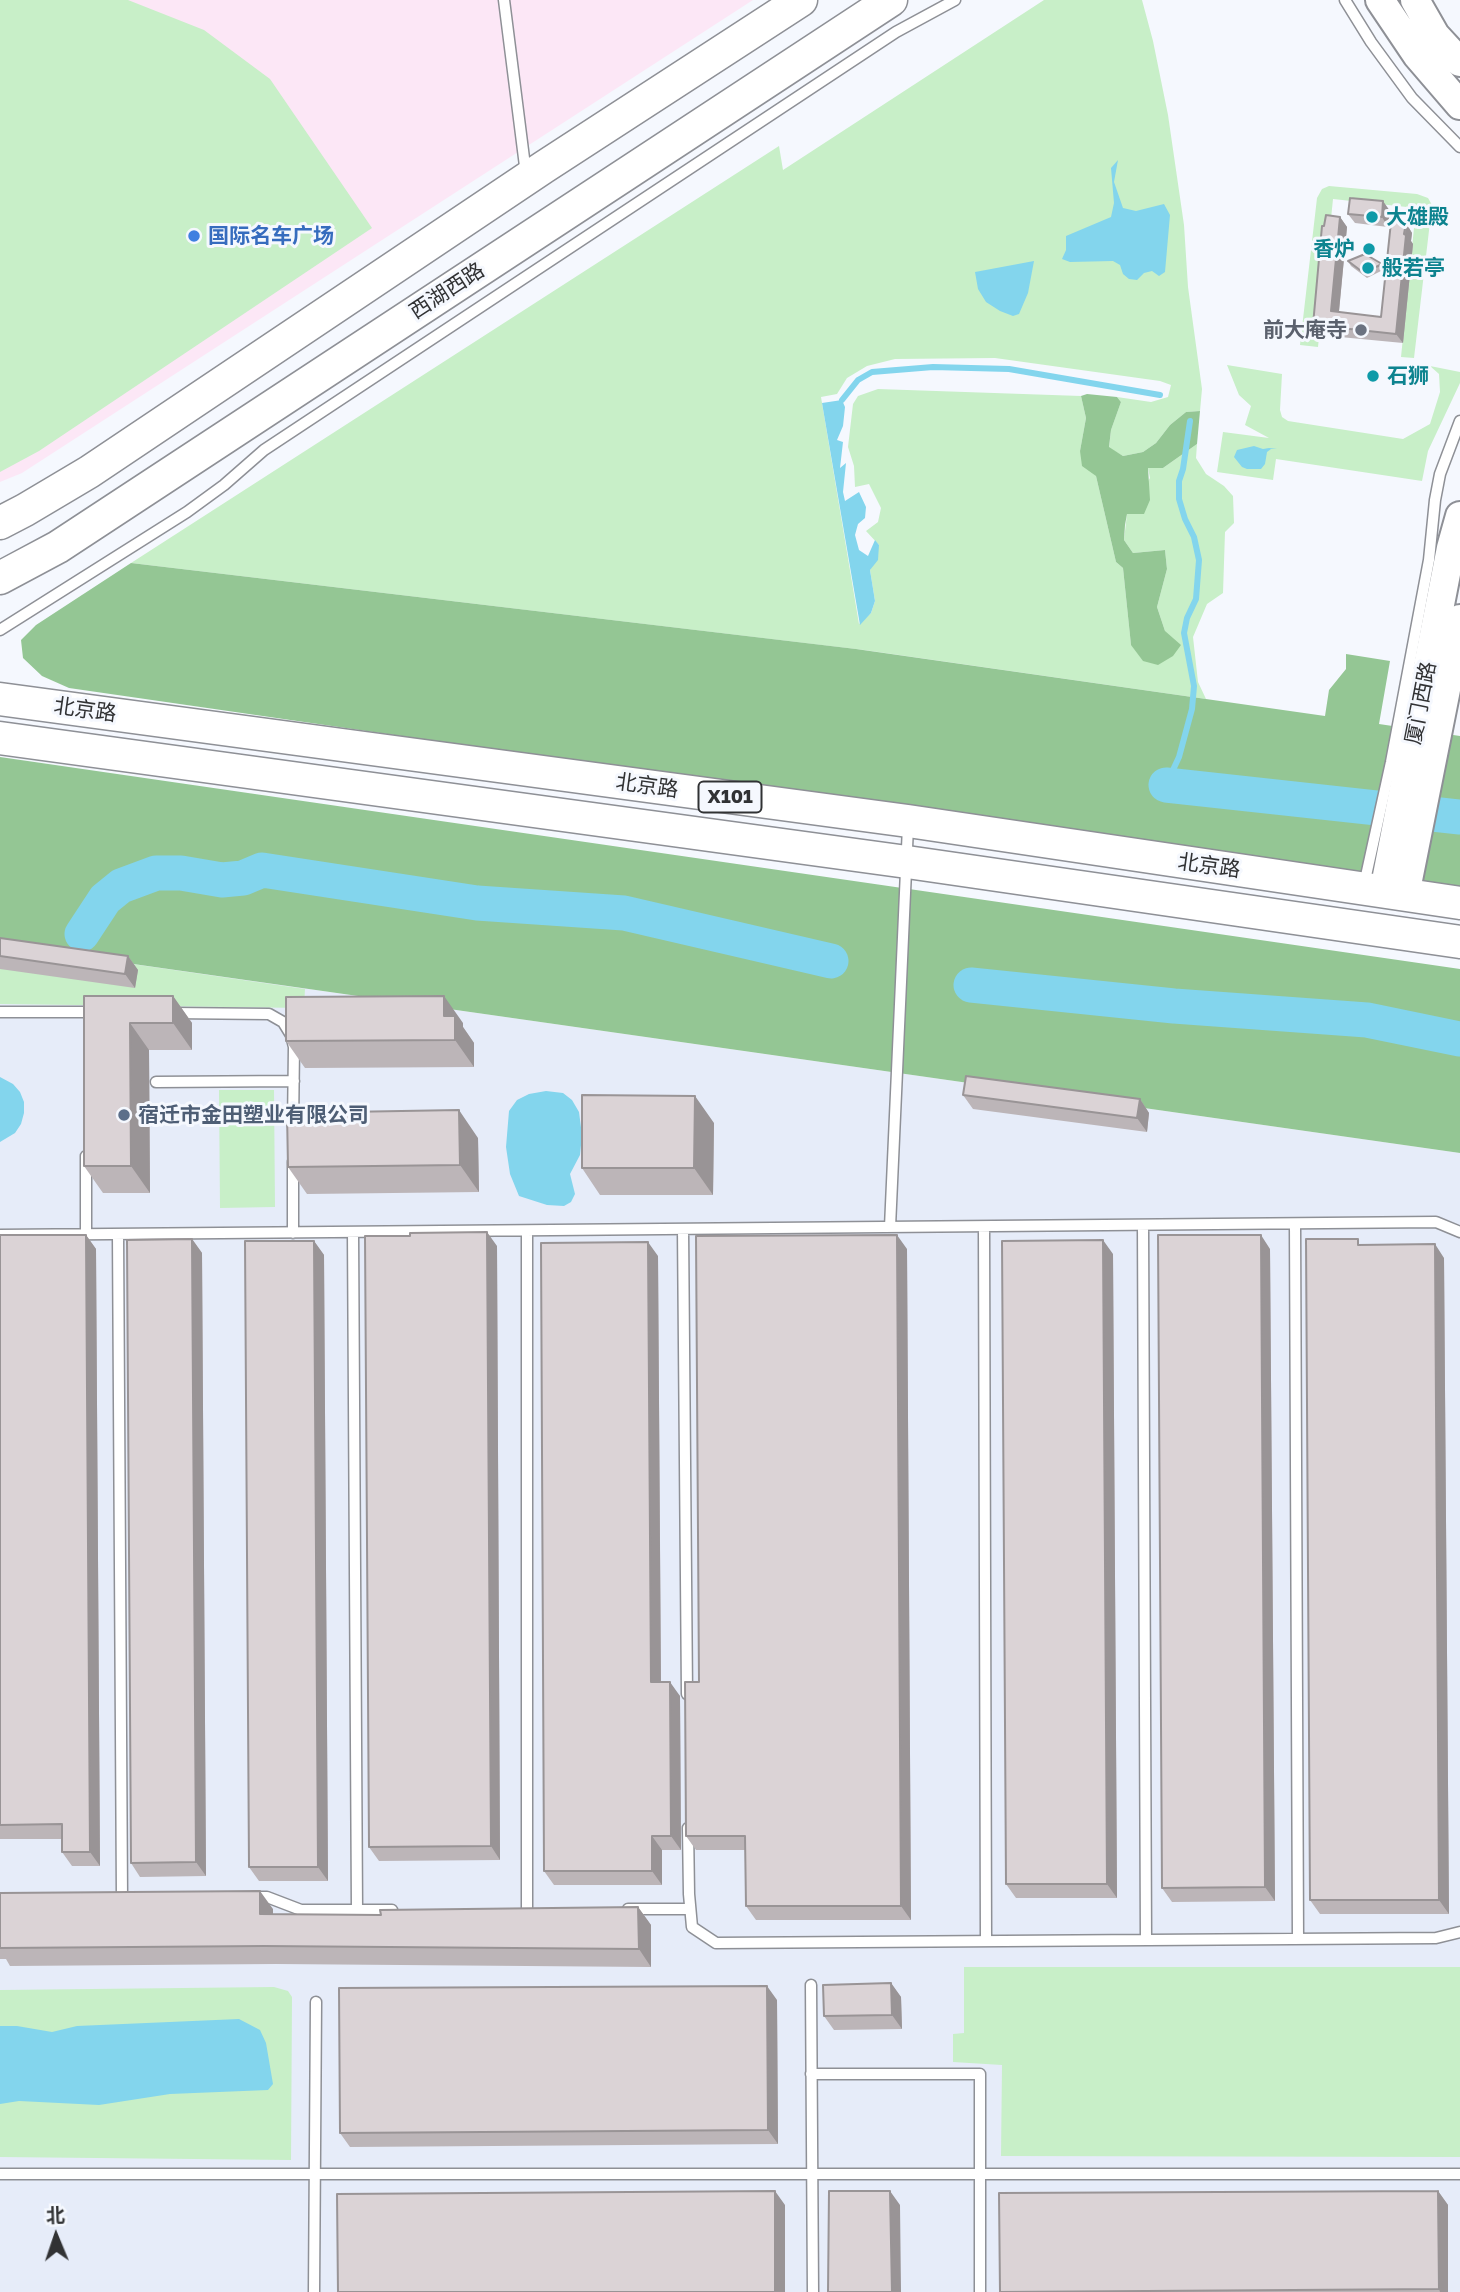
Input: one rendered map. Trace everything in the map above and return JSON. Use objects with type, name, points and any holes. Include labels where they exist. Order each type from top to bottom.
[{"type":"main road","points":[[0,523],[89,472],[527,178],[801,0]]},
{"type":"main road","name":"西湖西路","points":[[0,578],[21,569],[76,535],[891,0]]},
{"type":"main road","points":[[0,601],[46,565],[76,535]]},
{"type":"main road","points":[[0,675],[14,700]]},
{"type":"main road","name":"北京路","points":[[14,700],[908,821],[1460,903]]},
{"type":"main road","name":"北京路","points":[[0,738],[906,862],[1460,942]]},
{"type":"street","points":[[1380,0],[1417,55],[1460,105]]},
{"type":"street","points":[[1415,0],[1435,35],[1460,62]]},
{"type":"street","name":"厦门西路","points":[[1384,892],[1451,548],[1460,516]]},
{"type":"street","name":"厦门西路","points":[[1410,765],[1460,619]]},
{"type":"lane","points":[[504,0],[527,178]]},
{"type":"lane","points":[[0,630],[187,512],[224,485],[264,450],[896,32],[956,0]]},
{"type":"lane","points":[[1345,0],[1371,42],[1412,98],[1460,146]]},
{"type":"lane","points":[[1384,892],[1410,765],[1435,500],[1440,474],[1460,421]]},
{"type":"lane","points":[[890,1227],[908,821]]},
{"type":"lane","points":[[85,1012],[85,1026]]},
{"type":"lane","points":[[0,1013],[112,1013]]},
{"type":"lane","points":[[166,1013],[269,1014],[283,1022],[294,1047],[293,1139]]},
{"type":"lane","points":[[156,1082],[294,1081]]},
{"type":"lane","points":[[86,1151],[86,1234]]},
{"type":"lane","points":[[293,1152],[293,1233]]},
{"type":"lane","points":[[0,1235],[1436,1222],[1460,1232]]},
{"type":"lane","points":[[1295,1224],[1298,1939]]},
{"type":"lane","points":[[1143,1225],[1146,1940]]},
{"type":"lane","points":[[984,1227],[986,1941]]},
{"type":"lane","points":[[683,1229],[687,1700]]},
{"type":"lane","points":[[527,1231],[527,1910]]},
{"type":"lane","points":[[353,1232],[357,1910]]},
{"type":"lane","points":[[118,1234],[122,1898]]},
{"type":"lane","points":[[688,1811],[692,1927],[716,1943],[1436,1938],[1460,1932]]},
{"type":"lane","points":[[240,1897],[267,1897],[300,1910],[409,1910]]},
{"type":"lane","points":[[108,1898],[135,1898]]},
{"type":"lane","points":[[622,1909],[690,1909]]},
{"type":"lane","points":[[514,1910],[540,1910]]},
{"type":"lane","points":[[811,1985],[813,2292]]},
{"type":"lane","points":[[314,2292],[316,2002]]},
{"type":"lane","points":[[811,2074],[980,2074],[980,2292]]},
{"type":"lane","points":[[0,2174],[1460,2174]]},
{"type":"shaded area","name":"国际名车广场","points":[[0,0],[753,0],[22,473],[0,482]]},
{"type":"shaded area","points":[[0,945],[1460,1153],[1460,2292],[0,2292]]},
{"type":"green space","name":"国际名车广场","points":[[0,0],[128,0],[204,30],[270,79],[372,228],[39,451],[0,472]]},
{"type":"green space","points":[[1044,0],[1142,0],[1168,115],[1184,225],[1188,287],[1202,389],[1200,411],[1186,412],[1170,425],[1156,443],[1143,452],[1123,456],[1109,448],[1111,430],[1121,402],[1117,397],[1151,402],[1168,397],[1171,385],[1160,381],[995,358],[895,359],[867,366],[847,378],[837,394],[821,397],[859,624],[871,613],[875,601],[870,570],[879,545],[866,531],[878,522],[881,508],[869,484],[855,487],[854,466],[848,447],[853,404],[858,396],[878,389],[1081,396],[1086,418],[1080,451],[1096,476],[1116,562],[1123,568],[1131,645],[1165,631],[1157,607],[1167,569],[1165,550],[1133,553],[1124,540],[1127,514],[1150,478],[1148,468],[1163,468],[1197,444],[1196,458],[1206,474],[1233,496],[1234,523],[1225,532],[1223,593],[1207,604],[1193,637],[1198,682],[1206,699],[864,650],[131,563],[779,146],[783,170]]},
{"type":"green space","points":[[1329,186],[1417,194],[1428,198],[1432,205],[1414,358],[1401,357],[1416,208],[1333,199],[1318,347],[1300,345],[1317,198],[1322,189]]},
{"type":"green space","points":[[1227,365],[1282,374],[1280,410],[1282,417],[1288,421],[1403,439],[1430,424],[1440,392],[1439,374],[1430,366],[1460,372],[1460,383],[1428,451],[1422,481],[1276,459],[1273,480],[1217,472],[1223,432],[1269,438],[1245,425],[1251,406],[1239,395]]},
{"type":"green space","points":[[1087,394],[1117,397],[1121,402],[1111,430],[1109,447],[1123,456],[1143,452],[1156,443],[1170,425],[1186,412],[1200,411],[1197,444],[1163,468],[1148,468],[1150,500],[1144,514],[1127,514],[1125,525],[1124,540],[1133,553],[1165,550],[1167,569],[1157,607],[1165,631],[1181,645],[1173,656],[1158,665],[1143,661],[1131,645],[1123,568],[1116,562],[1096,476],[1082,466],[1080,451],[1086,418],[1081,396]]},
{"type":"green space","points":[[131,563],[856,649],[1325,716],[1329,690],[1346,669],[1346,654],[1390,661],[1379,724],[1460,736],[1460,889],[69,688],[42,676],[23,658],[21,640],[36,625]]},
{"type":"green space","points":[[0,757],[1460,969],[1460,1153],[0,945]]},
{"type":"green space","points":[[0,945],[305,989],[304,1008],[0,1004]]},
{"type":"green space","points":[[219,1090],[274,1090],[275,1207],[220,1208]]},
{"type":"green space","points":[[964,1967],[1460,1967],[1460,2157],[1001,2156],[1002,2065],[953,2062],[953,2034],[964,2033]]},
{"type":"green space","points":[[274,1987],[288,1991],[292,1997],[291,2160],[0,2157],[0,1990]]},
{"type":"water","points":[[1118,160],[1114,182],[1123,208],[1136,211],[1164,204],[1170,215],[1165,272],[1159,276],[1152,271],[1144,273],[1137,280],[1129,279],[1123,274],[1120,265],[1113,261],[1070,262],[1062,259],[1066,250],[1066,236],[1111,217],[1114,203],[1111,168]]},
{"type":"water","points":[[1034,261],[1028,293],[1019,314],[1013,316],[986,302],[978,289],[975,272]]},
{"type":"water","points":[[842,400],[845,407],[843,426],[837,440],[843,442],[840,468],[846,463],[843,492],[845,501],[859,492],[866,507],[865,518],[858,524],[855,535],[859,550],[868,556],[875,540],[879,545],[878,560],[870,570],[875,601],[871,613],[860,625],[822,403]]},
{"type":"water","points":[[1254,446],[1277,449],[1267,452],[1265,464],[1261,469],[1242,467],[1234,457],[1237,450]]},
{"type":"water","points":[[0,1077],[13,1084],[20,1092],[24,1113],[15,1133],[0,1142]]},
{"type":"water","points":[[546,1091],[563,1093],[572,1100],[579,1112],[582,1135],[580,1155],[570,1174],[575,1194],[571,1202],[564,1206],[547,1205],[519,1196],[510,1174],[506,1147],[509,1111],[517,1100],[529,1094]]},
{"type":"water","points":[[239,2019],[260,2030],[266,2043],[273,2084],[268,2090],[170,2094],[99,2105],[19,2101],[0,2104],[0,2026],[52,2032],[77,2026]]},
{"type":"building","points":[[1350,198],[1383,201],[1382,217],[1348,214]]},
{"type":"building","points":[[1326,215],[1340,217],[1331,311],[1381,317],[1391,222],[1406,223],[1396,334],[1313,325],[1322,226]]},
{"type":"building","points":[[1365,254],[1382,264],[1364,273],[1348,261]]},
{"type":"building","points":[[0,938],[128,956],[125,974],[0,956]]},
{"type":"building","points":[[84,996],[173,996],[173,1023],[130,1023],[131,1166],[84,1166]]},
{"type":"building","points":[[444,996],[444,1016],[455,1016],[455,1040],[286,1041],[286,997]]},
{"type":"building","points":[[966,1076],[1140,1099],[1137,1118],[963,1095]]},
{"type":"building","points":[[582,1095],[695,1096],[694,1168],[582,1168]]},
{"type":"building","points":[[459,1110],[460,1165],[288,1167],[287,1113]]},
{"type":"building","points":[[487,1232],[491,1846],[369,1847],[365,1236]]},
{"type":"building","points":[[0,1235],[86,1235],[90,1852],[62,1852],[62,1824],[0,1825]]},
{"type":"building","points":[[897,1235],[901,1906],[746,1906],[745,1836],[686,1836],[685,1682],[699,1682],[696,1236]]},
{"type":"building","points":[[1158,1235],[1261,1235],[1265,1887],[1162,1888]]},
{"type":"building","points":[[192,1239],[196,1862],[131,1863],[127,1240]]},
{"type":"building","points":[[1306,1239],[1358,1239],[1358,1245],[1435,1244],[1439,1900],[1310,1900]]},
{"type":"building","points":[[1103,1240],[1107,1884],[1006,1884],[1002,1241]]},
{"type":"building","points":[[245,1241],[314,1241],[318,1867],[249,1867]]},
{"type":"building","points":[[648,1242],[651,1682],[670,1682],[671,1836],[652,1836],[652,1871],[544,1871],[541,1243]]},
{"type":"building","points":[[260,1891],[260,1914],[381,1915],[380,1910],[638,1907],[639,1949],[264,1946],[0,1948],[0,1893]]},
{"type":"building","points":[[891,1983],[892,2015],[824,2016],[823,1985]]},
{"type":"building","points":[[767,1986],[768,2130],[340,2133],[339,1988]]},
{"type":"building","points":[[775,2191],[775,2292],[338,2292],[337,2194]]},
{"type":"building","points":[[829,2191],[890,2191],[892,2292],[828,2292]]},
{"type":"building","points":[[1438,2191],[1439,2289],[1000,2292],[999,2193]]},
{"type":"waterway","points":[[842,400],[858,380],[872,372],[933,367],[1009,369],[1160,395]]},
{"type":"waterway","points":[[1166,785],[1179,757],[1192,709],[1194,686],[1184,633],[1187,618],[1196,599],[1199,560],[1194,537],[1179,499],[1179,481],[1190,421]]},
{"type":"waterway","points":[[1166,785],[1460,817]]},
{"type":"waterway","points":[[82,934],[105,899],[121,886],[156,873],[181,873],[222,880],[243,878],[262,870],[477,903],[624,913],[831,961]]},
{"type":"waterway","points":[[971,985],[1174,1006],[1367,1020],[1460,1039]]},
{"type":"place","name":"大雄殿","points":[[1372,217]]},
{"type":"place","name":"国际名车广场","points":[[194,236]]},
{"type":"place","name":"香炉","points":[[1369,249]]},
{"type":"place","name":"般若亭","points":[[1368,268]]},
{"type":"place","name":"前大庵寺","points":[[1361,330]]},
{"type":"place","name":"石狮","points":[[1373,376]]},
{"type":"place","name":"宿迁市金田塑业有限公司","points":[[124,1115]]}]
